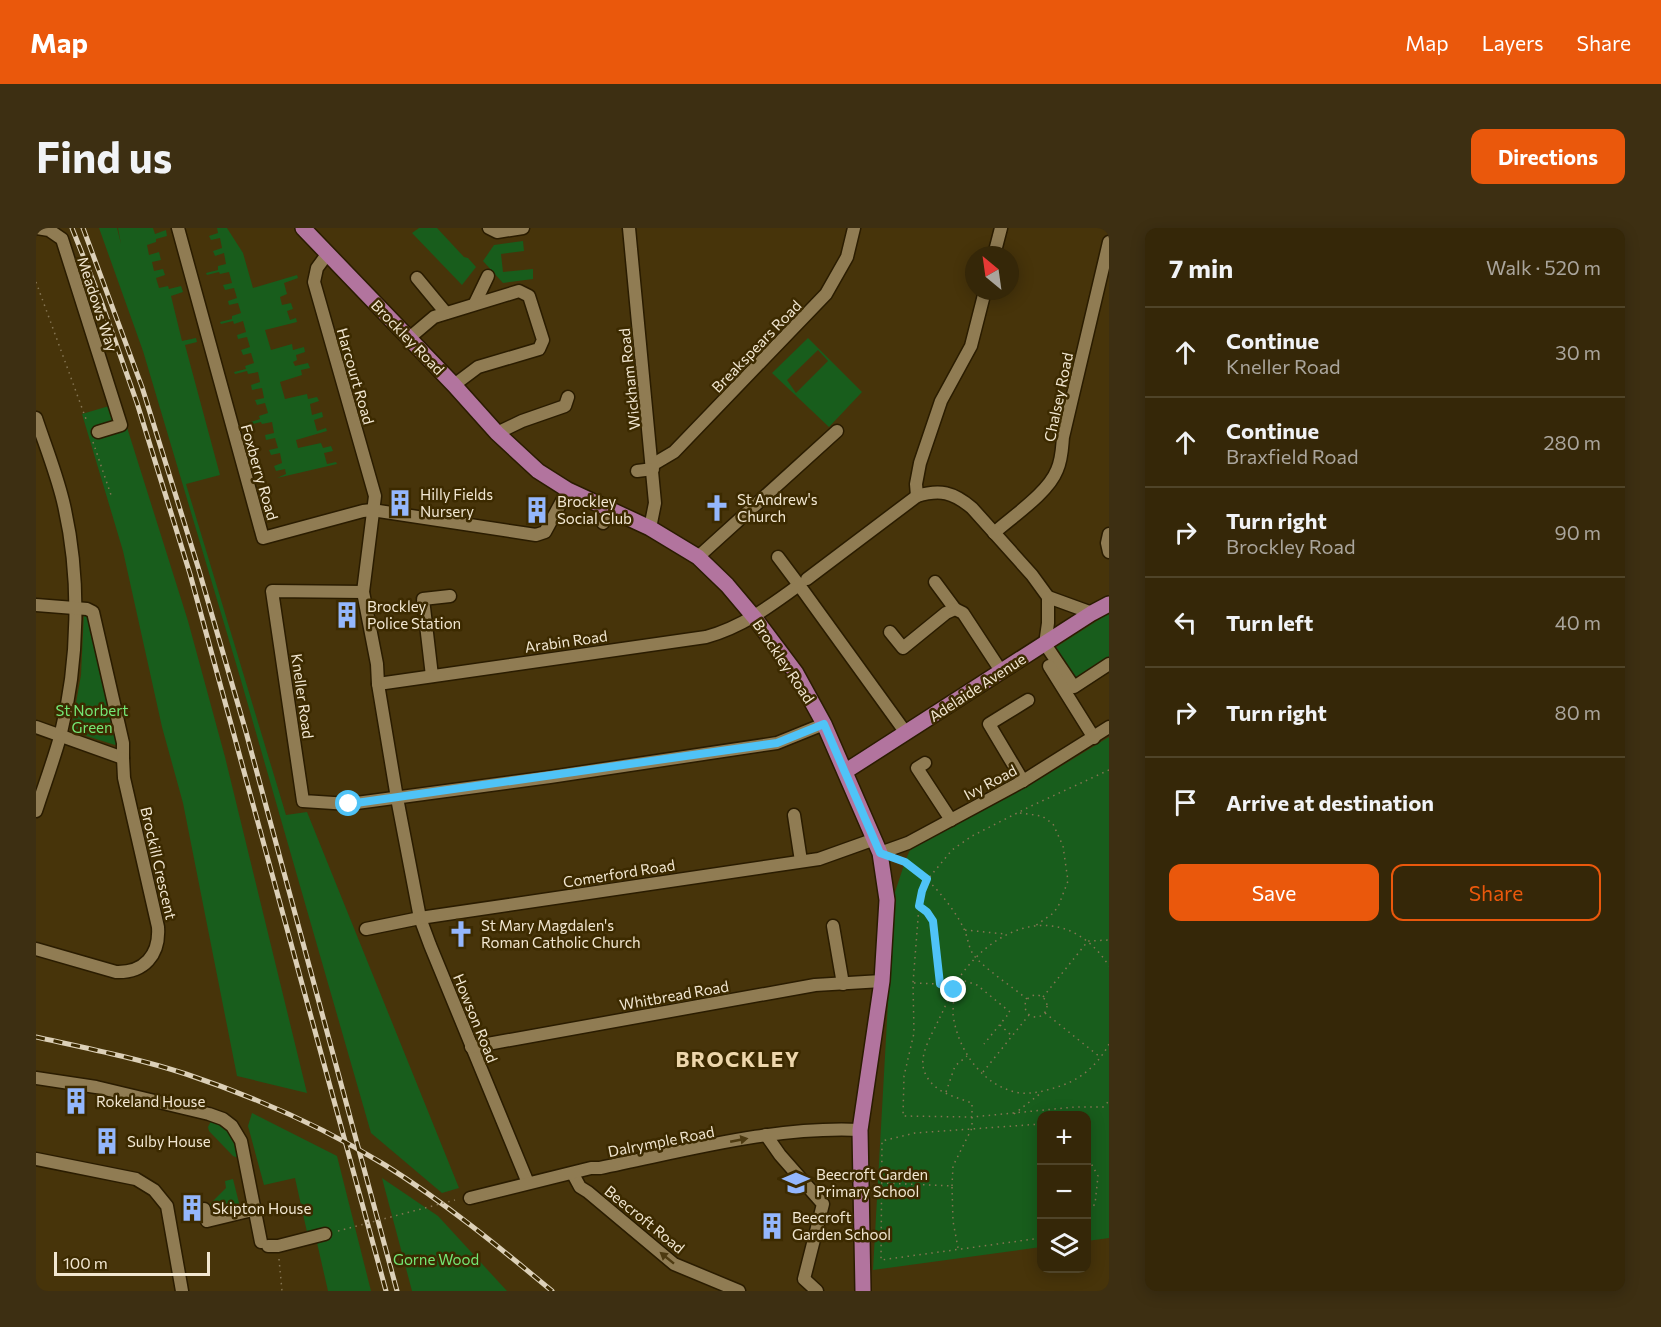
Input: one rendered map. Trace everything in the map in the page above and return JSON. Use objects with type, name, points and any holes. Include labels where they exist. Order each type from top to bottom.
[{"type":"main road","name":"Brockley Road","points":[[303,228],[497,433],[538,471],[568,490],[650,528],[698,557],[727,585],[754,617],[795,673],[824,724],[877,846],[887,900],[882,981],[860,1130],[863,1291]]},
{"type":"main road","name":"Adelaide Avenue","points":[[846,771],[1109,604]]},
{"type":"street","name":"Meadows Way","points":[[36,228],[49,230],[62,239],[115,405],[121,425],[98,432]]},
{"type":"street","name":"Foxberry Road","points":[[178,228],[263,538],[372,510],[536,535],[544,532],[559,516],[568,490]]},
{"type":"street","points":[[489,228],[497,232],[523,228]]},
{"type":"street","name":"Wickham Road","points":[[629,228],[655,503],[650,528]]},
{"type":"street","name":"Breakspears Road","points":[[652,467],[674,452],[826,294],[847,257],[854,228]]},
{"type":"street","points":[[996,246],[1001,228]]},
{"type":"street","name":"Chalsey Road","points":[[994,533],[1049,484],[1056,472],[1061,459],[1063,437],[1109,242]]},
{"type":"street","name":"Harcourt Road","points":[[328,253],[317,268],[314,282],[375,496],[372,510]]},
{"type":"street","points":[[475,303],[488,276]]},
{"type":"street","points":[[417,278],[446,313]]},
{"type":"street","points":[[408,339],[434,317],[519,291],[530,296],[543,340],[539,349],[478,367],[454,385]]},
{"type":"street","points":[[983,300],[971,346],[940,401],[920,463],[916,484],[917,496],[932,491],[961,499],[1032,575],[1048,597],[1092,613]]},
{"type":"street","points":[[497,433],[522,421],[565,406],[568,397]]},
{"type":"street","points":[[36,418],[63,501],[70,542],[75,608],[68,695],[60,736],[36,811]]},
{"type":"street","points":[[698,557],[837,431]]},
{"type":"street","points":[[637,471],[652,467]]},
{"type":"street","name":"Arabin Road","points":[[378,684],[706,637],[735,627],[754,617],[803,582],[917,496]]},
{"type":"street","points":[[603,523],[609,508]]},
{"type":"street","name":"Howson Road","points":[[372,510],[363,592],[420,918],[528,1183]]},
{"type":"street","points":[[1109,534],[1107,543],[1109,552]]},
{"type":"street","points":[[778,557],[803,582],[906,733]]},
{"type":"street","points":[[935,582],[955,609],[963,613],[1001,671]]},
{"type":"street","name":"Kneller Road","points":[[363,592],[272,591],[303,801],[349,804],[398,798]]},
{"type":"street","points":[[432,676],[423,599],[450,596]]},
{"type":"street","points":[[1048,597],[1045,644],[1074,687],[1109,664]]},
{"type":"street","points":[[36,605],[87,609],[93,612],[123,743],[123,758],[36,727]]},
{"type":"street","points":[[890,632],[903,648],[946,613],[955,609]]},
{"type":"street","points":[[1049,666],[1094,738]]},
{"type":"street","points":[[1023,781],[989,724],[1028,700]]},
{"type":"street","points":[[398,798],[777,743],[824,724]]},
{"type":"street","name":"Ivy Road","points":[[877,846],[908,843],[1023,781],[1109,727]]},
{"type":"street","name":"Brockill Crescent","points":[[36,949],[116,972],[126,972],[146,964],[157,948],[158,927],[129,799],[123,758]]},
{"type":"street","points":[[925,763],[917,768],[951,820]]},
{"type":"street","points":[[795,814],[801,861]]},
{"type":"street","name":"Comerford Road","points":[[366,929],[420,918],[819,859],[877,846]]},
{"type":"street","points":[[833,926],[843,984]]},
{"type":"street","name":"Whitbread Road","points":[[471,1047],[815,985],[882,981]]},
{"type":"street","points":[[36,1078],[96,1087],[223,1119],[232,1126],[241,1140],[256,1209],[269,1245],[325,1234]]},
{"type":"street","name":"Dalrymple Road","points":[[470,1198],[591,1168],[766,1135],[844,1128],[860,1130]]},
{"type":"street","points":[[766,1135],[780,1155],[823,1204],[804,1279],[817,1291]]},
{"type":"street","points":[[36,1159],[136,1179],[154,1190],[167,1206],[182,1291]]},
{"type":"street","name":"Beecroft Road","points":[[573,1174],[580,1188],[588,1192],[674,1264],[739,1291]]},
{"type":"street","points":[[204,1209],[207,1221],[256,1209]]},
{"type":"path","points":[[36,282],[86,419]]},
{"type":"path","points":[[98,432],[90,434],[111,495]]},
{"type":"path","points":[[1109,770],[972,836],[952,850],[927,879],[919,906],[913,983],[914,1033],[904,1076],[903,1116],[972,1117],[1075,1107],[1102,1107],[1109,1101]]},
{"type":"path","points":[[1018,813],[1042,816],[1053,824],[1063,846],[1068,882],[1058,907],[1034,927]]},
{"type":"path","points":[[877,846],[905,862],[927,879],[964,930],[969,947],[976,958],[1027,999]]},
{"type":"path","points":[[919,906],[933,921],[940,984]]},
{"type":"path","points":[[958,1249],[953,1221],[953,1166],[972,1128],[972,1103],[939,1090],[924,1073],[922,1062],[958,979],[988,945],[1005,934],[1018,929],[1034,927],[1059,926],[1074,931],[1098,950],[1109,966]]},
{"type":"path","points":[[964,930],[1005,934]]},
{"type":"path","points":[[1043,997],[1089,941],[1109,940]]},
{"type":"path","points":[[958,979],[977,985],[1010,1012],[984,1044]]},
{"type":"path","points":[[913,983],[940,984],[954,990]]},
{"type":"path","points":[[954,990],[953,1014],[958,1036],[967,1056],[982,1074],[1000,1086],[1020,1093],[1042,1092],[1066,1084],[1102,1058],[1109,1044]]},
{"type":"path","points":[[1035,995],[1043,997],[1047,1003],[1045,1013],[1037,1017],[1029,1015],[1025,1007],[1027,999],[1035,995]]},
{"type":"path","points":[[1045,1013],[1102,1058]]},
{"type":"path","points":[[982,1074],[1029,1015]]},
{"type":"path","points":[[999,1025],[1012,1036]]},
{"type":"path","points":[[946,1093],[956,1066],[967,1056]]},
{"type":"path","points":[[1013,1114],[1042,1092]]},
{"type":"path","points":[[1037,1124],[915,1133],[882,1141],[881,1260],[1037,1239]]},
{"type":"path","points":[[1091,1163],[1098,1176],[1095,1204],[1091,1208]]},
{"type":"path","points":[[880,1183],[952,1186]]},
{"type":"path","points":[[339,1231],[455,1200]]},
{"type":"path","points":[[269,1245],[282,1291]]},
{"type":"green space","points":[[99,228],[117,228],[121,244],[118,228],[153,228],[155,234],[166,230],[167,236],[147,245],[149,255],[159,252],[161,260],[152,262],[154,271],[163,269],[165,275],[156,278],[159,288],[168,286],[169,289],[181,286],[183,292],[171,296],[182,341],[196,338],[197,342],[185,345],[220,475],[186,484],[286,815],[307,812],[459,1188],[442,1193],[371,1133],[240,677],[143,351]]},
{"type":"green space","points":[[217,228],[227,228],[243,253],[253,288],[297,275],[298,278],[284,283],[287,294],[280,297],[282,305],[291,303],[293,309],[287,311],[290,320],[296,318],[297,322],[265,330],[271,350],[292,344],[293,350],[304,347],[305,352],[296,355],[297,360],[293,362],[295,366],[308,363],[310,368],[301,370],[302,375],[280,382],[285,399],[307,394],[308,399],[317,397],[319,401],[310,404],[312,415],[322,412],[323,417],[314,420],[317,431],[326,428],[327,431],[296,440],[298,448],[321,443],[323,448],[331,446],[333,451],[324,453],[327,464],[336,462],[337,464],[277,478],[286,474],[285,469],[276,471],[274,466],[282,463],[280,453],[271,455],[269,450],[278,448],[275,438],[266,440],[265,435],[274,433],[272,422],[249,425],[248,423],[260,419],[259,416],[268,413],[265,403],[257,405],[255,400],[264,398],[262,388],[252,390],[251,385],[260,382],[258,372],[248,374],[247,371],[235,374],[234,372],[246,369],[245,366],[254,363],[251,353],[243,355],[241,350],[250,347],[247,337],[238,339],[237,335],[246,332],[243,321],[234,324],[233,321],[221,324],[220,322],[232,319],[232,316],[241,313],[238,303],[229,305],[228,301],[237,298],[234,288],[225,290],[223,285],[232,283],[229,272],[207,275],[206,273],[218,270],[218,266],[226,264],[224,253],[215,256],[213,251],[222,248],[220,238],[211,240],[209,236],[218,233]]},
{"type":"green space","points":[[419,228],[437,228],[476,267],[462,285],[412,233]]},
{"type":"green space","points":[[523,241],[524,251],[501,254],[503,272],[533,269],[533,279],[503,283],[483,261],[494,245]]},
{"type":"green space","points":[[808,338],[862,392],[829,427],[772,373]],"holes":[[[818,350],[828,361],[796,393],[787,380]]]},
{"type":"green space","points":[[109,406],[125,421],[188,621],[225,757],[307,1093],[237,1076],[183,803],[162,727],[123,551],[82,414]]},
{"type":"green space","name":"St Norbert Green","points":[[84,612],[87,612],[90,621],[117,743],[115,745],[71,731],[81,675]]},
{"type":"green space","points":[[1109,613],[1109,664],[1074,687],[1050,651]]},
{"type":"green space","points":[[1109,737],[1109,1238],[1091,1240],[1091,1111],[1037,1111],[1037,1248],[873,1270],[894,895],[909,852],[914,846],[1030,785]]},
{"type":"green space","points":[[252,1113],[337,1156],[371,1291],[328,1291],[315,1234],[307,1232],[295,1178],[264,1185],[248,1126]]},
{"type":"green space","points":[[211,1121],[223,1126],[230,1134],[238,1158],[233,1156],[209,1131]]},
{"type":"green space","name":"Gorne Wood","points":[[382,1178],[438,1216],[507,1291],[412,1291]]},
{"type":"green space","points":[[233,1179],[240,1207],[210,1216],[208,1206],[226,1188],[225,1181]]},
{"type":"railway","points":[[72,228],[137,403],[190,574],[386,1291]]},
{"type":"railway","points":[[83,228],[142,387],[198,567],[246,732],[397,1291]]},
{"type":"railway","points":[[36,1037],[168,1068],[263,1103],[313,1126],[385,1165],[450,1209],[552,1291]]},
{"type":"place","name":"Hilly Fields Nursery","points":[[400,503]]},
{"type":"place","name":"St Andrew's Church","points":[[717,508]]},
{"type":"place","name":"Brockley Social Club","points":[[537,510]]},
{"type":"place","name":"Brockley Police Station","points":[[347,615]]},
{"type":"place","name":"St Mary Magdalen's Roman Catholic Church","points":[[461,934]]},
{"type":"place","name":"Rokeland House","points":[[76,1101]]},
{"type":"place","name":"Sulby House","points":[[107,1141]]},
{"type":"place","name":"Beecroft Garden Primary School","points":[[796,1183]]},
{"type":"place","name":"Skipton House","points":[[192,1208]]},
{"type":"place","name":"Beecroft Garden School","points":[[772,1226]]},
{"type":"district","name":"BROCKLEY","points":[[738,1058]]},
{"type":"route","points":[[349,804],[777,743],[824,724],[880,853],[905,862],[927,879],[919,906],[933,921],[940,984],[954,990]]}]
